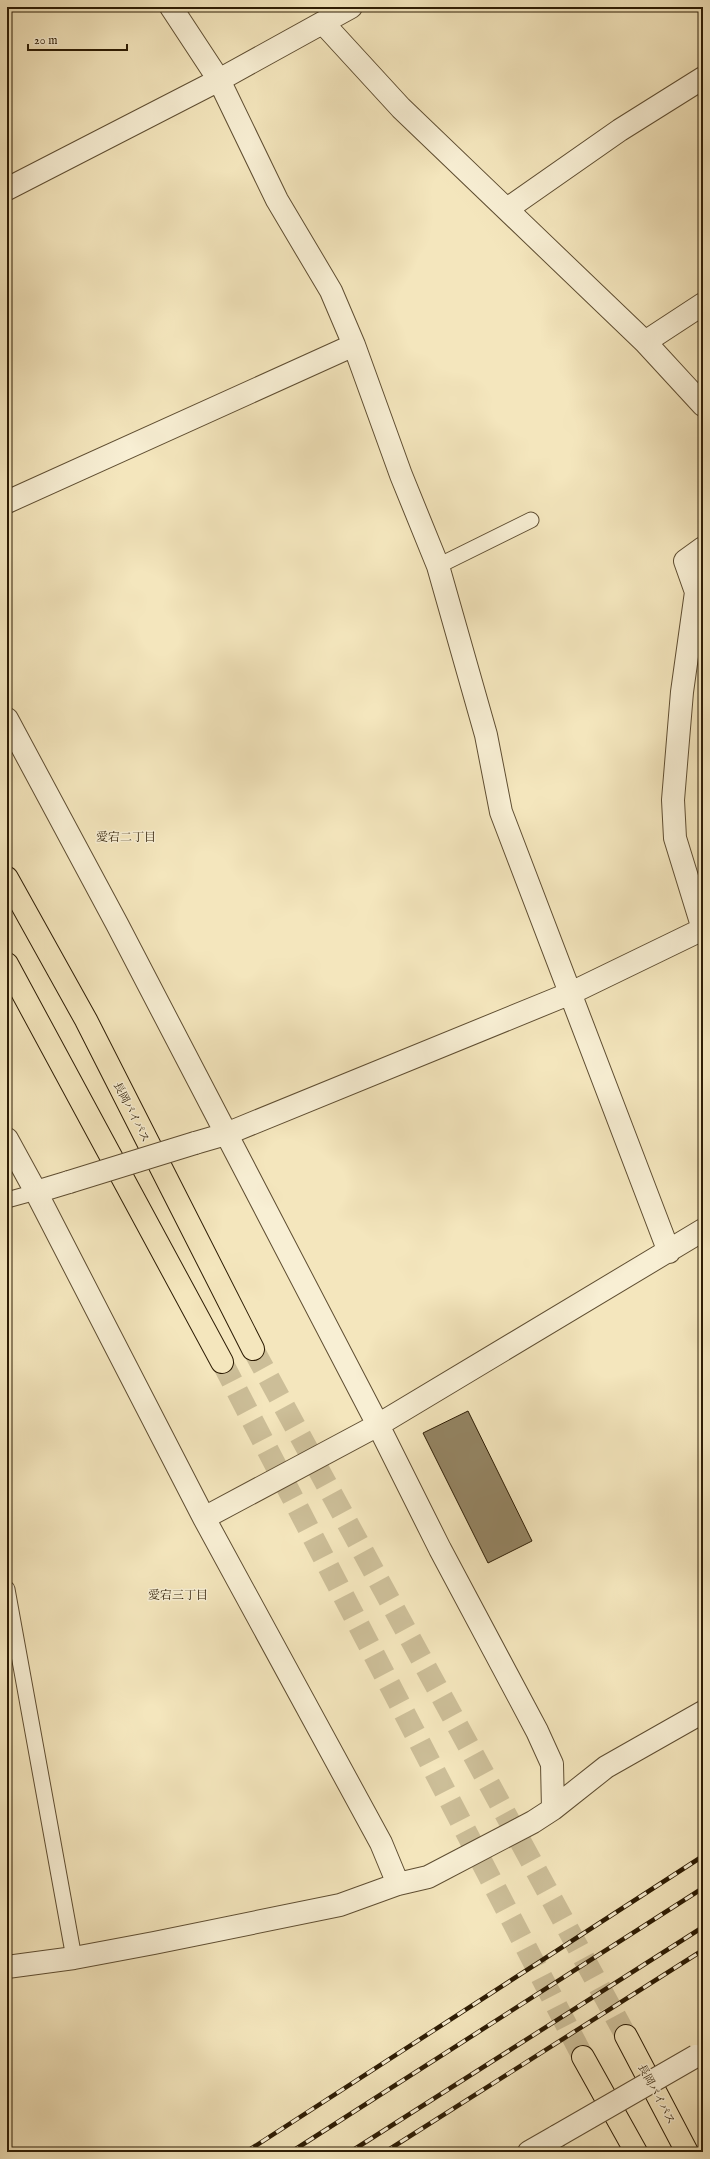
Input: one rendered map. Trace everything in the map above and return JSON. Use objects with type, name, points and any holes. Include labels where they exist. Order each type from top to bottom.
[{"type":"highway","name":"長岡バイパス","points":[[7,878],[86,1020],[253,1349]]},
{"type":"highway","points":[[7,964],[222,1362]]},
{"type":"highway","name":"長岡バイパス","points":[[626,2036],[687,2152]]},
{"type":"highway","points":[[583,2057],[636,2152]]},
{"type":"street","points":[[171,7],[219,80],[277,200],[331,291],[354,344],[401,475],[438,566],[486,735],[501,812],[669,1252]]},
{"type":"street","points":[[7,189],[219,80],[351,7]]},
{"type":"street","points":[[323,23],[402,108],[645,342],[703,405]]},
{"type":"street","points":[[508,209],[620,130],[703,78]]},
{"type":"street","points":[[645,342],[703,304]]},
{"type":"street","points":[[7,502],[354,344]]},
{"type":"street","points":[[36,1192],[226,1134],[571,993],[703,928],[675,838],[673,800],[682,692],[696,592],[685,561],[703,548]]},
{"type":"street","points":[[7,719],[378,1425],[440,1550],[552,1764],[553,1809]]},
{"type":"street","points":[[7,1140],[36,1192],[204,1518],[381,1842],[398,1884]]},
{"type":"street","points":[[204,1518],[378,1425],[669,1252],[703,1230]]},
{"type":"street","points":[[7,1967],[74,1958],[340,1905],[398,1884],[428,1877],[533,1822],[553,1809],[606,1767],[703,1712]]},
{"type":"street","points":[[542,2147],[700,2054]]},
{"type":"lane","points":[[438,566],[531,520]]},
{"type":"lane","points":[[7,1200],[36,1192]]},
{"type":"lane","points":[[7,1589],[74,1958]]},
{"type":"building","points":[[468,1411],[532,1541],[488,1563],[423,1433]]},
{"type":"tunnel","points":[[253,1349],[626,2036]]},
{"type":"tunnel","points":[[222,1362],[583,2057]]},
{"type":"railway","points":[[246,2152],[703,1856]]},
{"type":"railway","points":[[291,2152],[703,1888]]},
{"type":"railway","points":[[350,2152],[703,1927]]},
{"type":"railway","points":[[385,2152],[703,1950]]},
{"type":"district","name":"愛宕二丁目","points":[[126,837]]},
{"type":"district","name":"愛宕三丁目","points":[[178,1595]]}]
